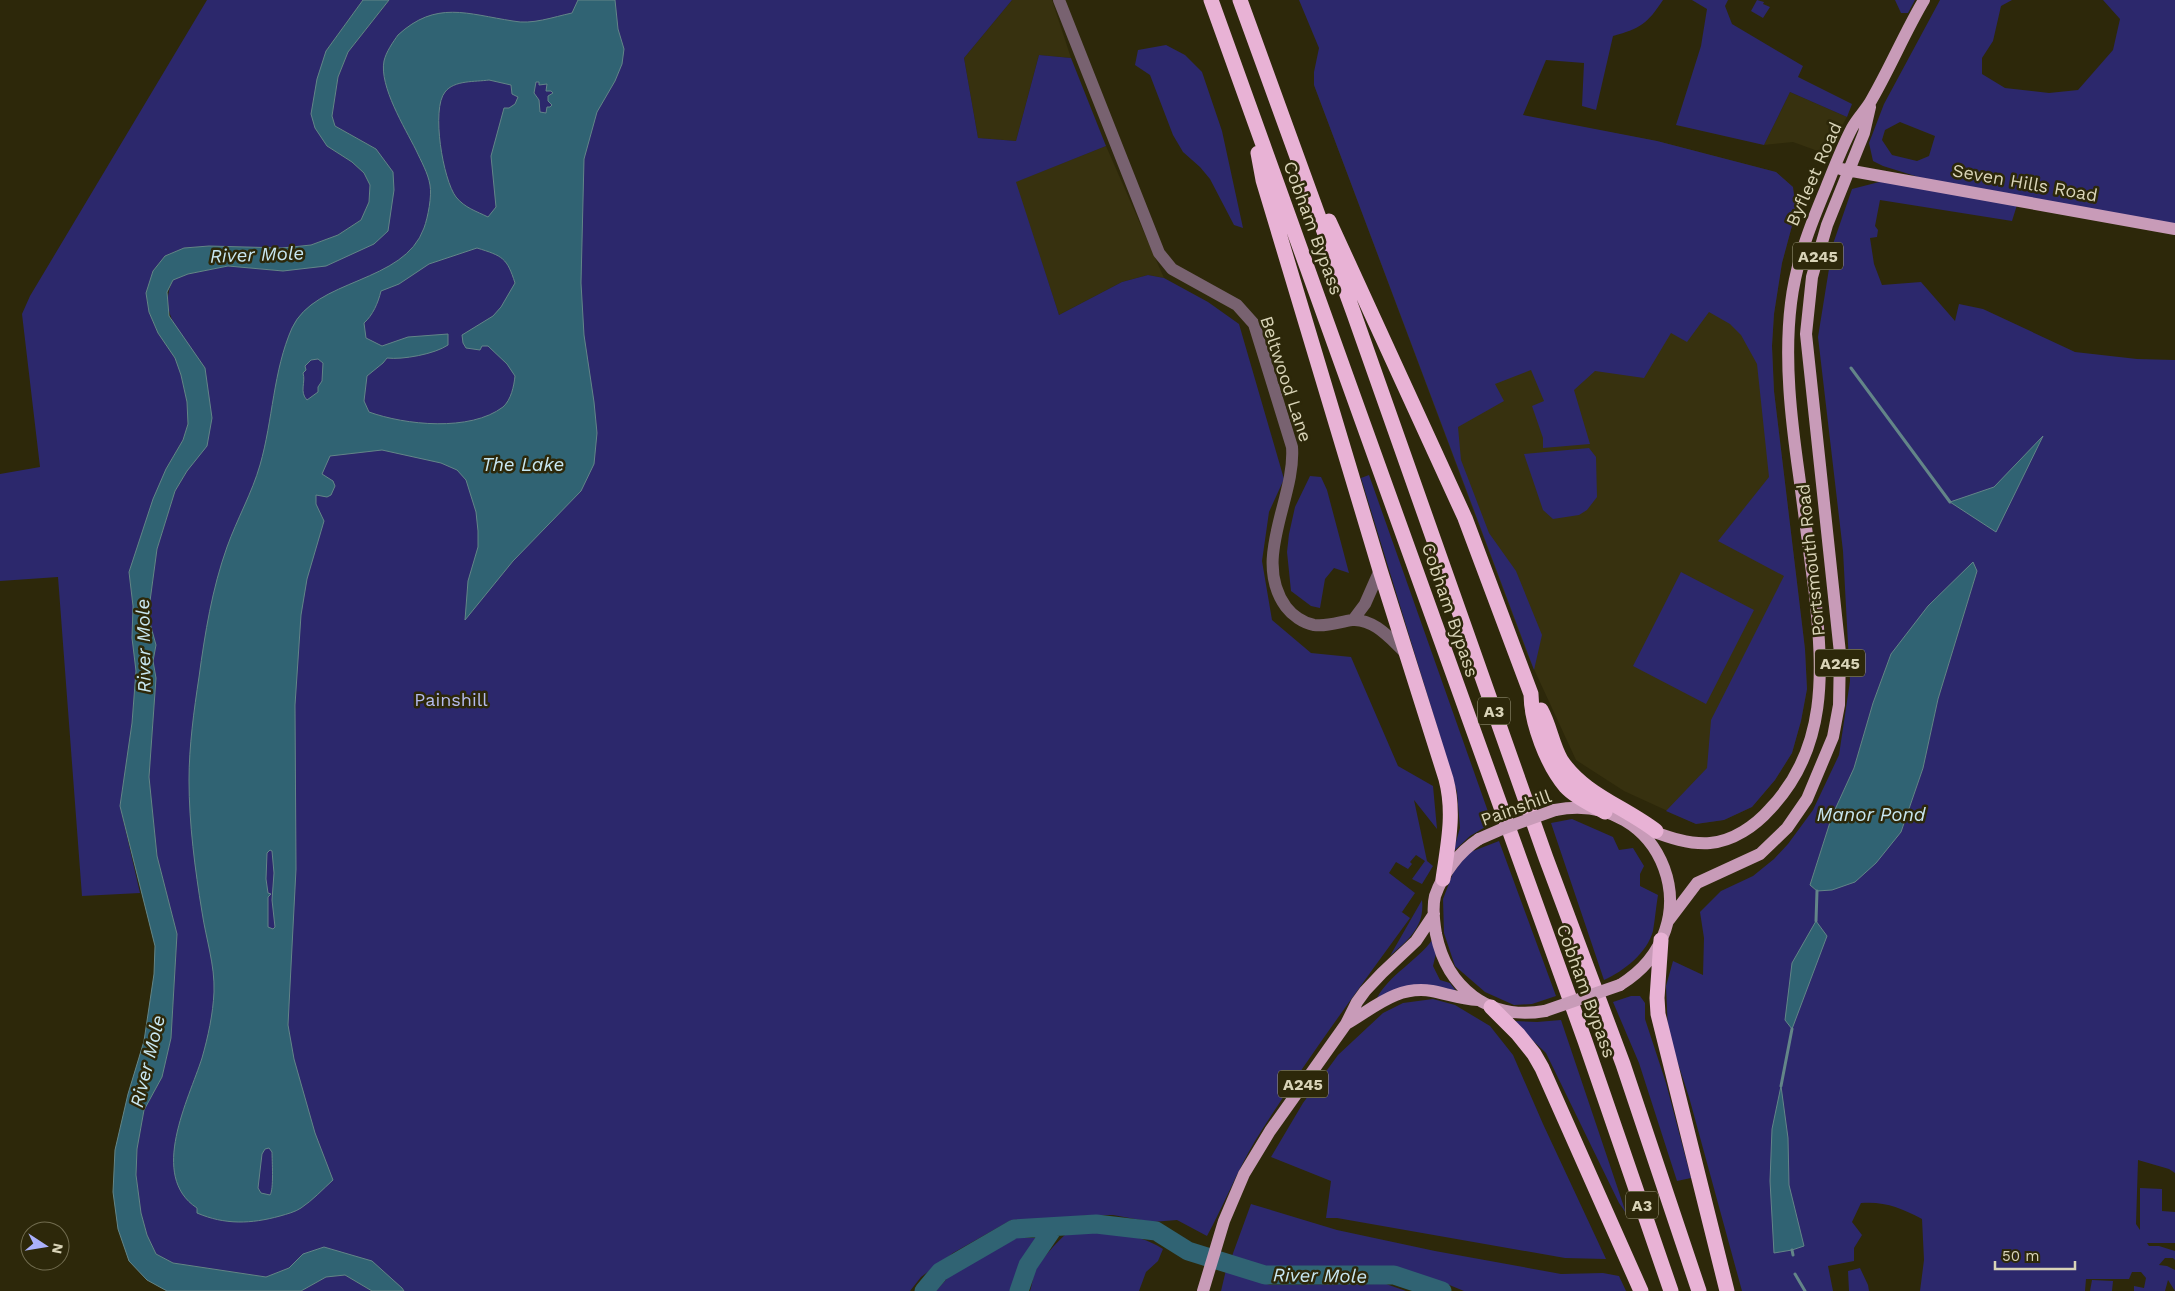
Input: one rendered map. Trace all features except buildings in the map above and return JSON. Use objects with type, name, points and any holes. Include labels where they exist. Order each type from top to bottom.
[{"type":"highway","name":"A3","points":[[1211,0],[1251,112]]},
{"type":"highway","name":"A3","points":[[1240,0],[1288,132]]},
{"type":"highway","points":[[1251,112],[1263,180],[1450,796],[1451,825],[1443,879]]},
{"type":"highway","name":"Cobham Bypass","points":[[1251,112],[1585,1041],[1671,1291]]},
{"type":"highway","points":[[1288,132],[1465,518],[1531,694],[1546,719],[1560,758],[1570,773],[1587,788],[1643,821],[1656,831]]},
{"type":"highway","name":"Cobham Bypass","points":[[1288,132],[1546,858],[1623,1064],[1699,1291]]},
{"type":"highway","points":[[1531,694],[1531,709],[1550,763],[1566,788],[1605,812]]},
{"type":"highway","points":[[1661,940],[1657,989],[1658,1014],[1727,1291]]},
{"type":"highway","points":[[1484,1004],[1518,1034],[1534,1054],[1542,1068],[1642,1291]]},
{"type":"main road","name":"Byfleet Road","points":[[1799,474],[1788,370],[1790,307],[1803,244],[1852,127],[1872,100],[1924,0]]},
{"type":"main road","name":"Byfleet Road","points":[[1806,334],[1812,277],[1827,225],[1864,133],[1872,100]]},
{"type":"main road","name":"Seven Hills Road","points":[[1834,167],[1846,176],[1868,174],[2175,229]]},
{"type":"main road","name":"Portsmouth Road","points":[[1669,920],[1697,883],[1760,854],[1787,828],[1807,800],[1833,737],[1839,705],[1840,653],[1806,334]]},
{"type":"main road","name":"Portsmouth Road","points":[[1632,824],[1683,841],[1708,843],[1745,831],[1758,822],[1785,794],[1804,756],[1812,735],[1816,713],[1821,660],[1799,474]]},
{"type":"main road","name":"Painshill","points":[[1582,808],[1605,812],[1632,824],[1653,847],[1662,863],[1670,896],[1669,920],[1649,962],[1641,971],[1620,985],[1545,1011],[1516,1012],[1484,1004],[1461,985],[1446,965],[1439,947],[1434,914],[1435,896],[1443,879],[1464,851],[1479,839],[1502,828],[1555,810],[1582,808]]},
{"type":"main road","name":"A245","points":[[1203,1291],[1224,1220],[1237,1190],[1261,1146],[1346,1024],[1365,991],[1416,942],[1434,914]]},
{"type":"main road","name":"A245","points":[[1346,1024],[1381,1001],[1406,992],[1432,991],[1484,1004]]},
{"type":"street","name":"Beltwood Lane","points":[[1059,0],[1159,253],[1172,269],[1237,305],[1254,324],[1292,447],[1292,466],[1273,548],[1273,564],[1281,600],[1292,614],[1309,624],[1327,625],[1353,620],[1366,622],[1375,626],[1408,656]]},
{"type":"street","points":[[1353,620],[1365,604],[1380,570]]},
{"type":"shaded area","points":[[1012,0],[1052,0],[1071,58],[1039,55],[1016,141],[978,138],[964,58]]},
{"type":"shaded area","points":[[1314,72],[1327,79],[1657,141],[1776,172],[1793,187],[1796,211],[1782,263],[1774,314],[1772,346],[1774,391],[1805,649],[1807,689],[1792,753],[1775,780],[1752,807],[1724,820],[1696,824],[1624,791],[1576,760],[1527,654],[1314,85]]},
{"type":"shaded area","points":[[1790,92],[1847,117],[1826,154],[1793,142],[1764,145]]},
{"type":"shaded area","points":[[1106,146],[1164,278],[1148,275],[1122,282],[1059,315],[1015,182]]},
{"type":"green space","points":[[207,0],[363,0],[326,51],[327,146],[352,162],[364,173],[370,185],[369,202],[361,220],[338,235],[311,245],[282,248],[209,246],[184,248],[165,256],[153,271],[146,293],[149,312],[158,333],[175,358],[181,375],[187,402],[188,424],[183,440],[166,469],[129,572],[133,606],[132,638],[136,671],[132,723],[120,806],[140,893],[82,896],[58,577],[0,581],[0,474],[40,467],[22,314],[30,296]]},
{"type":"green space","name":"Painshill","points":[[389,0],[1012,0],[964,58],[978,138],[1016,141],[1039,55],[1071,58],[1106,146],[1016,182],[1059,315],[1122,282],[1148,275],[1164,278],[1208,302],[1239,324],[1284,479],[1269,512],[1262,561],[1272,620],[1311,653],[1351,657],[1398,766],[1433,786],[1437,829],[1414,800],[1427,861],[1433,866],[1422,884],[1412,879],[1425,861],[1416,855],[1410,862],[1412,864],[1408,869],[1396,862],[1389,873],[1415,893],[1402,912],[1399,910],[1410,918],[1273,1112],[1248,1152],[1207,1236],[1177,1220],[1152,1222],[1113,1215],[1090,1215],[1053,1219],[1011,1220],[953,1253],[921,1277],[910,1291],[404,1291],[402,1288],[303,1254],[289,1268],[266,1277],[173,1263],[156,1254],[147,1235],[141,1213],[136,1175],[137,1149],[144,1110],[162,1077],[171,1038],[177,934],[157,856],[149,777],[156,678],[153,662],[156,645],[148,617],[157,549],[175,491],[187,471],[205,368],[175,326],[168,304],[169,292],[173,280],[188,274],[228,266],[283,271],[374,244],[376,149],[335,126],[332,116],[338,77],[348,52]]},
{"type":"green space","points":[[1299,0],[1663,0],[1648,20],[1637,27],[1613,36],[1596,110],[1582,106],[1584,63],[1546,60],[1523,115],[1657,141],[1776,172],[1793,187],[1796,211],[1782,263],[1774,314],[1772,346],[1774,391],[1805,649],[1807,689],[1792,753],[1775,780],[1752,807],[1724,820],[1696,824],[1666,811],[1707,768],[1711,720],[1784,576],[1718,541],[1769,477],[1757,364],[1741,335],[1730,324],[1709,312],[1687,342],[1671,333],[1644,378],[1595,371],[1574,390],[1590,444],[1543,448],[1543,438],[1532,406],[1544,401],[1531,370],[1495,384],[1504,401],[1458,427],[1461,460],[1489,533],[1516,571],[1542,635],[1534,670],[1314,85],[1314,72],[1319,48]]},
{"type":"green space","points":[[1692,0],[1728,0],[1725,6],[1732,24],[1803,66],[1798,77],[1852,104],[1847,117],[1790,92],[1764,145],[1676,125],[1701,46],[1707,9]]},
{"type":"green space","points":[[1757,0],[1764,2],[1763,4],[1770,7],[1763,18],[1751,11]]},
{"type":"green space","points":[[1895,0],[1915,0],[1908,13],[1901,13]]},
{"type":"green space","points":[[1940,0],[2012,0],[2001,6],[1993,41],[1982,58],[1982,74],[2005,88],[2049,93],[2078,90],[2113,50],[2120,19],[2103,0],[2175,0],[2175,224],[1944,185],[1883,166],[1873,161],[1869,143],[1884,104]],"holes":[[[1900,122],[1935,136],[1929,156],[1917,161],[1892,155],[1882,140],[1885,130]]]},
{"type":"green space","points":[[1166,45],[1185,55],[1202,72],[1222,131],[1243,228],[1234,225],[1210,179],[1183,152],[1173,135],[1150,75],[1135,65],[1138,50]]},
{"type":"green space","points":[[1883,181],[2017,205],[2012,221],[1880,200],[1875,226],[1878,230],[1877,237],[1870,238],[1874,264],[1882,285],[1921,282],[1955,321],[1959,304],[1983,309],[2075,352],[2137,359],[2175,360],[2175,1173],[2169,1169],[2138,1160],[2136,1224],[2140,1230],[2140,1188],[2162,1189],[2162,1211],[2175,1212],[2175,1243],[2147,1243],[2149,1246],[2159,1246],[2175,1251],[2175,1260],[2173,1258],[2165,1258],[2159,1265],[2175,1270],[2175,1291],[2168,1280],[2165,1291],[2134,1291],[2134,1286],[2144,1288],[2146,1278],[2141,1272],[2132,1272],[2129,1279],[2086,1279],[2085,1291],[1920,1291],[1924,1260],[1922,1219],[1893,1206],[1861,1203],[1852,1222],[1862,1235],[1854,1248],[1854,1261],[1828,1266],[1833,1291],[1742,1291],[1689,1097],[1668,1033],[1666,986],[1673,961],[1703,975],[1704,938],[1700,912],[1721,891],[1753,876],[1774,859],[1788,844],[1813,810],[1839,755],[1850,681],[1843,551],[1818,337],[1833,244],[1852,189]],"holes":[[[1977,571],[1938,699],[1923,768],[1901,832],[1817,891],[1810,885],[1832,816],[1854,768],[1873,703],[1891,654]]]},
{"type":"green space","points":[[1589,448],[1596,457],[1597,497],[1587,510],[1579,515],[1553,519],[1543,510],[1524,454]]},
{"type":"green space","points":[[1369,475],[1491,820],[1487,821],[1487,826],[1470,836],[1453,852],[1460,828],[1457,792],[1361,478]]},
{"type":"green space","points":[[1310,476],[1321,477],[1327,490],[1349,573],[1334,568],[1325,579],[1320,608],[1311,606],[1291,591],[1287,552],[1295,507]]},
{"type":"green space","points":[[1681,572],[1754,610],[1706,704],[1633,666]]},
{"type":"green space","points":[[1572,819],[1613,837],[1619,850],[1633,848],[1644,866],[1640,874],[1640,886],[1658,895],[1653,931],[1646,947],[1627,966],[1604,980],[1551,823]]},
{"type":"green space","points":[[1499,841],[1556,996],[1532,1004],[1514,1005],[1485,992],[1455,966],[1444,933],[1443,899],[1453,873],[1468,853]]},
{"type":"green space","points":[[1422,900],[1421,918],[1414,932],[1390,956]]},
{"type":"green space","points":[[1433,939],[1436,953],[1433,966],[1440,980],[1450,983],[1457,992],[1377,998],[1389,982]]},
{"type":"green space","points":[[1631,996],[1640,996],[1645,1003],[1645,1019],[1666,1083],[1691,1178],[1677,1181],[1639,1063],[1613,1002]]},
{"type":"green space","points":[[1433,999],[1455,1005],[1490,1026],[1513,1055],[1606,1259],[1565,1258],[1337,1218],[1326,1218],[1331,1181],[1271,1157],[1303,1103],[1338,1055],[1383,1013],[1403,1003]]},
{"type":"green space","points":[[1561,1020],[1626,1213],[1619,1203],[1546,1053],[1512,1021],[1537,1022]]},
{"type":"green space","points":[[1251,1204],[1337,1230],[1435,1251],[1561,1274],[1603,1273],[1619,1276],[1626,1291],[1464,1291],[1442,1282],[1388,1268],[1267,1268],[1232,1256]]},
{"type":"green space","points":[[1071,1231],[1118,1234],[1140,1238],[1163,1249],[1158,1261],[1146,1272],[1139,1291],[1030,1291],[1038,1266],[1057,1243]]},
{"type":"green space","points":[[1016,1238],[1037,1238],[1014,1279],[1011,1291],[936,1291],[951,1274]]},
{"type":"green space","points":[[1860,1268],[1869,1291],[1849,1291],[1848,1271]]},
{"type":"green space","points":[[1226,1270],[1270,1285],[1386,1284],[1406,1291],[1221,1291]]},
{"type":"green space","points":[[345,1275],[372,1291],[301,1291],[326,1277]]},
{"type":"green space","points":[[2092,1280],[2113,1281],[2112,1291],[2090,1291]]},
{"type":"water","points":[[363,0],[389,0],[348,52],[338,77],[332,116],[335,126],[376,149],[393,172],[394,190],[388,231],[374,244],[326,266],[283,271],[228,266],[188,274],[173,280],[167,292],[169,316],[205,368],[212,418],[207,446],[187,471],[175,491],[157,549],[148,616],[156,645],[153,661],[156,678],[149,777],[157,856],[177,934],[171,1038],[162,1077],[144,1110],[137,1149],[136,1175],[141,1213],[147,1235],[156,1254],[173,1263],[266,1277],[289,1268],[303,1254],[324,1247],[372,1261],[404,1291],[372,1291],[345,1275],[326,1277],[301,1291],[167,1291],[147,1280],[129,1261],[118,1229],[113,1192],[115,1150],[128,1094],[144,1041],[154,974],[155,946],[120,806],[132,723],[136,671],[132,638],[133,606],[129,572],[153,499],[166,469],[183,440],[188,424],[187,402],[181,375],[175,358],[158,333],[149,312],[146,293],[153,271],[165,256],[184,248],[209,246],[282,248],[311,245],[338,235],[361,220],[369,202],[370,185],[364,173],[352,162],[327,146],[315,128],[311,114],[317,79],[326,51]]},
{"type":"water","name":"The Lake","points":[[578,0],[615,0],[618,29],[624,49],[622,64],[615,81],[597,112],[584,159],[581,283],[584,335],[597,433],[594,464],[581,491],[513,561],[465,620],[468,581],[478,547],[476,512],[466,480],[457,470],[441,463],[382,450],[330,456],[322,474],[333,481],[335,486],[331,495],[327,497],[316,495],[316,504],[324,521],[307,579],[301,615],[295,705],[296,869],[288,1025],[294,1059],[315,1133],[333,1180],[314,1198],[296,1211],[269,1219],[238,1222],[207,1217],[197,1213],[197,1208],[183,1194],[175,1177],[174,1157],[176,1136],[206,1042],[214,992],[213,972],[199,896],[191,830],[189,767],[191,741],[195,702],[213,595],[227,547],[260,465],[277,378],[286,344],[292,328],[303,312],[320,299],[380,271],[398,260],[414,246],[424,228],[430,201],[429,181],[394,107],[383,71],[386,54],[398,35],[412,24],[439,13],[466,13],[528,22],[572,13]],"holes":[[[489,80],[511,85],[512,94],[518,97],[515,104],[509,108],[504,108],[491,156],[496,207],[488,217],[467,207],[456,197],[447,176],[440,144],[439,113],[441,101],[449,88],[465,82]],[[536,82],[539,82],[539,85],[547,84],[546,91],[553,93],[548,96],[548,101],[552,105],[547,107],[546,113],[540,112],[539,100],[534,93]],[[477,248],[493,253],[503,259],[515,283],[501,307],[493,316],[462,335],[466,348],[480,350],[482,346],[488,346],[507,364],[515,376],[510,397],[503,407],[489,415],[473,420],[437,424],[400,420],[369,412],[364,401],[367,376],[387,358],[418,356],[448,345],[448,334],[408,337],[382,346],[366,338],[364,323],[375,308],[381,291],[399,284],[429,264]],[[318,359],[323,363],[322,381],[318,387],[318,392],[307,400],[303,394],[303,373],[306,370],[305,366],[311,360]],[[270,850],[272,851],[274,873],[272,900],[275,927],[273,929],[268,927],[268,897],[271,894],[268,893],[266,879],[267,853]],[[269,1148],[272,1152],[270,1195],[261,1193],[258,1188],[262,1154],[265,1149]]]},
{"type":"water","points":[[2043,436],[1996,532],[1950,502],[1994,487]]},
{"type":"water","name":"Manor Pond","points":[[1973,562],[1977,571],[1938,699],[1923,768],[1901,832],[1876,863],[1855,882],[1832,890],[1817,891],[1810,885],[1832,816],[1854,768],[1873,703],[1891,654],[1928,606]]},
{"type":"water","points":[[1816,921],[1827,936],[1792,1029],[1785,1020],[1792,963]]},
{"type":"water","points":[[1781,1086],[1788,1138],[1789,1185],[1804,1246],[1774,1253],[1770,1181],[1772,1129]]},
{"type":"waterway","points":[[1851,368],[1950,502]]},
{"type":"waterway","points":[[1816,921],[1817,891]]},
{"type":"waterway","points":[[1781,1086],[1792,1029]]},
{"type":"waterway","name":"River Mole","points":[[924,1291],[940,1272],[1014,1229],[1096,1224],[1156,1231],[1188,1251],[1265,1275],[1394,1275],[1442,1291]]},
{"type":"waterway","name":"River Mole","points":[[1019,1291],[1028,1265],[1054,1227]]},
{"type":"waterway","points":[[1792,1250],[1793,1255]]},
{"type":"waterway","points":[[1795,1274],[1805,1291]]}]
